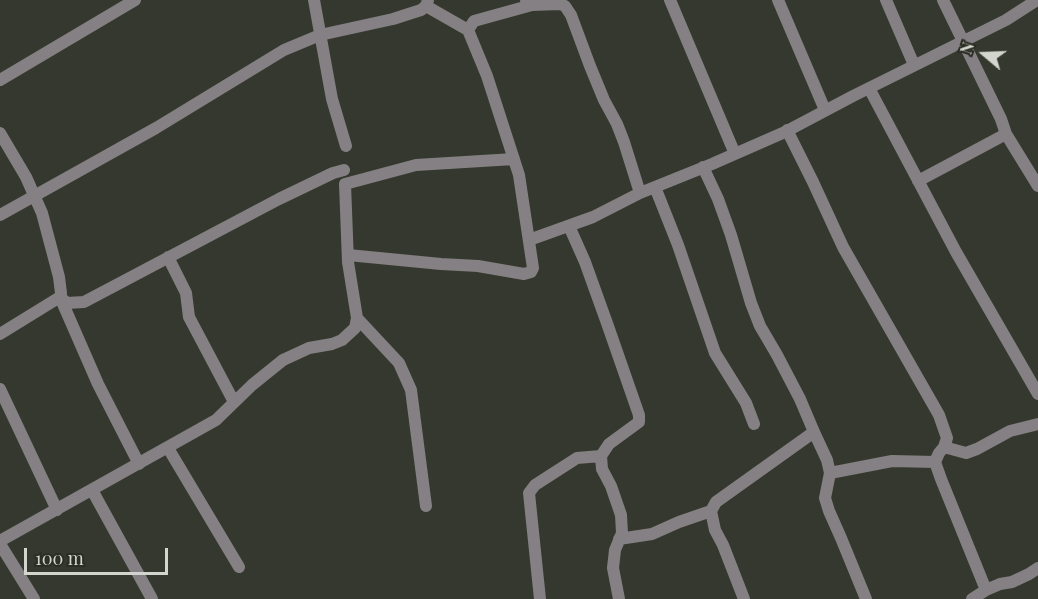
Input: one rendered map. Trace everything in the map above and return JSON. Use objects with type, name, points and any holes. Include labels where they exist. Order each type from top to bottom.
[{"type":"street","points":[[0,80],[135,0]]},
{"type":"street","points":[[314,0],[332,99],[346,146]]},
{"type":"street","points":[[670,0],[735,154]]},
{"type":"street","points":[[778,0],[825,110]]},
{"type":"street","points":[[886,0],[914,65]]},
{"type":"street","points":[[943,0],[1001,119],[1006,134],[1038,186]]},
{"type":"street","points":[[529,240],[593,217],[640,193],[787,130],[1006,20],[1037,0]]},
{"type":"street","points":[[0,215],[156,128],[284,50],[320,35],[393,19],[421,10],[427,3],[468,30],[487,76],[519,175],[533,268],[527,274],[478,266],[348,255]]},
{"type":"street","points":[[468,30],[474,21],[529,3],[565,6],[571,15],[604,100],[617,124],[640,193]]},
{"type":"street","points":[[869,88],[956,252],[1038,394]]},
{"type":"street","points":[[787,130],[843,248],[939,415],[947,438],[935,462],[986,590]]},
{"type":"street","points":[[0,133],[26,177],[42,213],[59,277],[60,297],[98,384],[138,464]]},
{"type":"street","points":[[918,182],[1006,134]]},
{"type":"street","points":[[34,599],[0,542],[216,420],[252,385],[283,360],[309,348],[342,340],[355,328],[357,318],[348,255],[345,184],[416,165],[514,159]]},
{"type":"street","points":[[703,167],[731,235],[760,326],[800,399],[827,460],[830,473],[825,498],[866,599]]},
{"type":"street","points":[[60,297],[67,303],[84,302],[279,199],[344,170]]},
{"type":"street","points":[[655,187],[678,245],[715,353],[746,403],[754,424]]},
{"type":"street","points":[[569,226],[585,262],[639,415],[639,422],[609,444],[601,456],[602,469],[611,486],[621,515],[622,533],[615,550],[613,568],[619,599]]},
{"type":"street","points":[[168,257],[186,293],[189,317],[234,402]]},
{"type":"street","points":[[0,333],[60,297]]},
{"type":"street","points":[[357,318],[399,363],[411,390],[426,506]]},
{"type":"street","points":[[0,389],[57,510]]},
{"type":"street","points":[[944,447],[966,453],[1010,431],[1038,423]]},
{"type":"street","points":[[744,599],[715,530],[711,511],[716,502],[735,487],[814,432]]},
{"type":"street","points":[[168,448],[239,567]]},
{"type":"street","points":[[540,599],[529,493],[535,485],[577,459],[601,456]]},
{"type":"street","points":[[830,473],[892,460],[935,462]]},
{"type":"street","points":[[92,490],[152,599]]},
{"type":"street","points":[[619,539],[652,534],[711,511]]},
{"type":"street","points":[[972,599],[986,590],[1012,582],[1038,568]]}]
